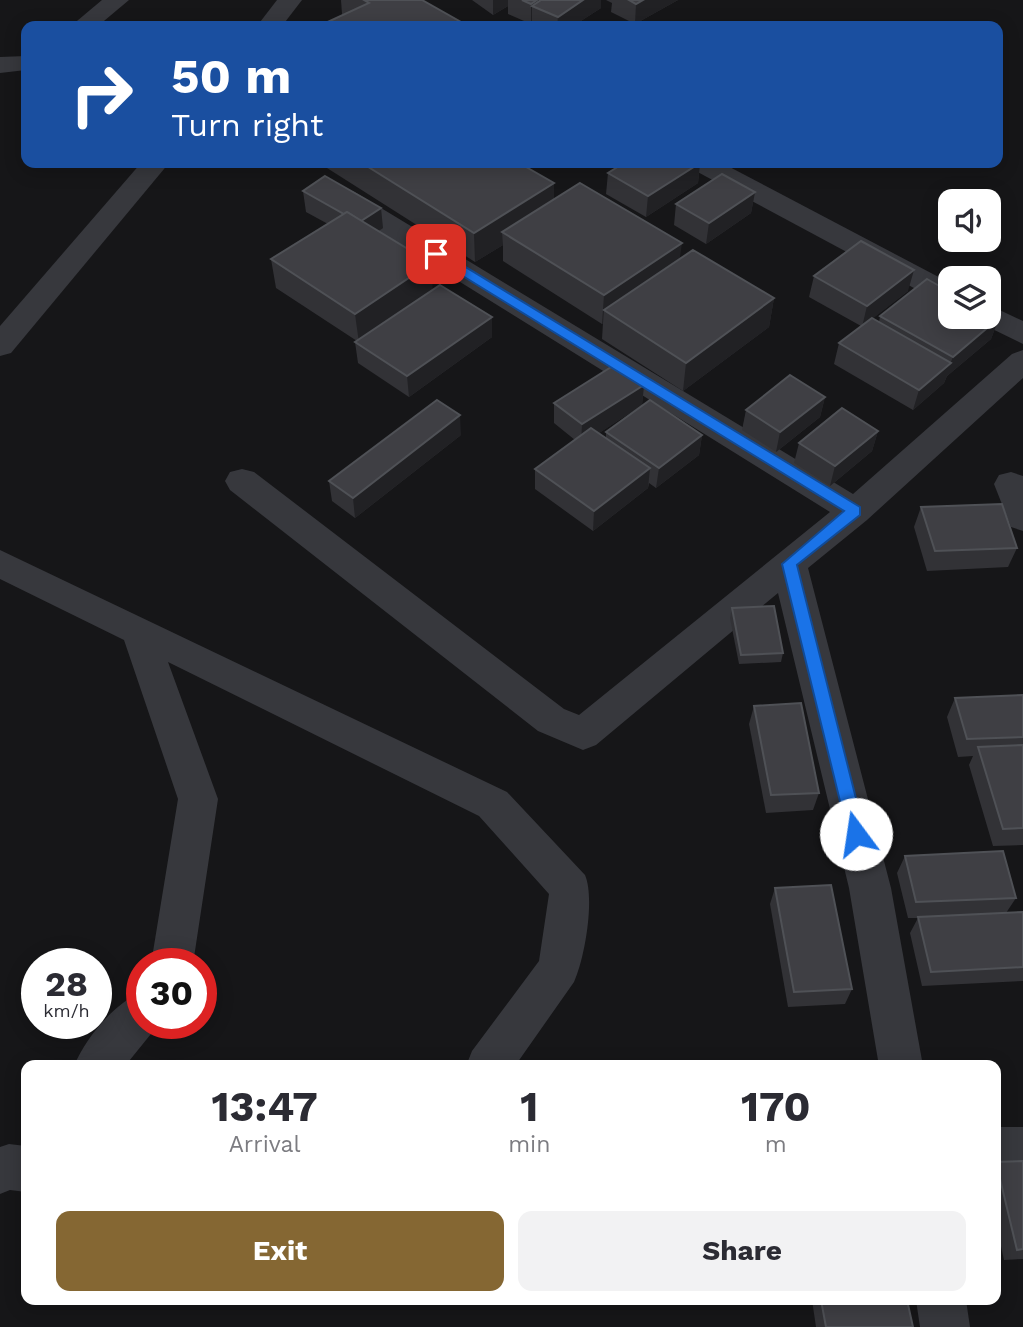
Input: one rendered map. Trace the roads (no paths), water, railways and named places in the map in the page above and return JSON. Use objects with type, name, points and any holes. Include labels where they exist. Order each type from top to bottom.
[{"type":"street","points":[[90,21],[117,0]]},
{"type":"street","points":[[273,21],[290,0]]},
{"type":"street","points":[[0,65],[21,63]]},
{"type":"street","points":[[0,346],[151,168]]},
{"type":"street","points":[[711,168],[938,289]]},
{"type":"street","points":[[343,197],[855,511]]},
{"type":"street","points":[[1001,322],[1023,334]]},
{"type":"street","points":[[242,481],[551,720],[583,734],[855,511],[1023,361]]},
{"type":"street","points":[[1012,484],[1023,518]]},
{"type":"street","points":[[0,563],[492,804],[570,888],[559,968],[492,1060]]},
{"type":"street","points":[[789,564],[870,888],[900,1060]]},
{"type":"street","points":[[139,631],[198,799],[175,948]]},
{"type":"street","points":[[101,1060],[126,1031]]},
{"type":"street","points":[[1001,1150],[1023,1150]]},
{"type":"street","points":[[942,1305],[945,1327]]}]
